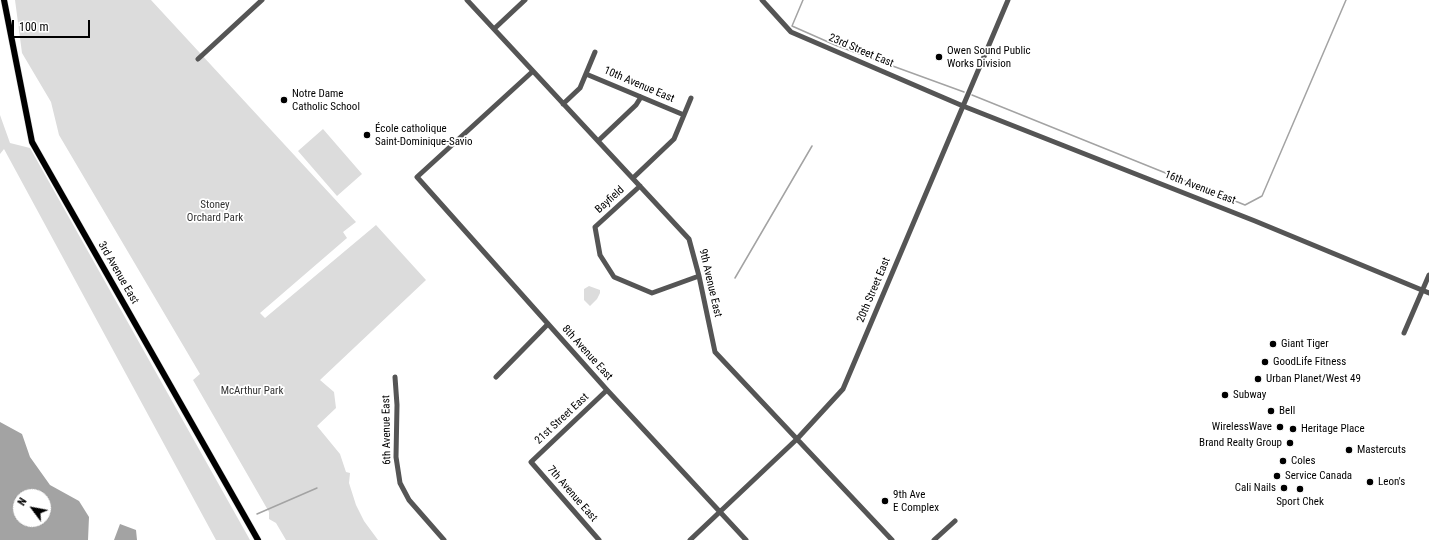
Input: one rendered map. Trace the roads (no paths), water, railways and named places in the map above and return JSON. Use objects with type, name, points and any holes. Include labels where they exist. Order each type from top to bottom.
[{"type":"main road","name":"3rd Avenue East","points":[[4,0],[32,142],[258,540]]},
{"type":"street","points":[[198,59],[262,0]]},
{"type":"street","name":"9th Avenue East","points":[[467,0],[532,72],[689,238],[700,276],[715,352],[892,540]]},
{"type":"street","points":[[494,29],[525,0]]},
{"type":"street","name":"23rd Street East","points":[[762,0],[791,32],[962,106]]},
{"type":"street","name":"20th Street East","points":[[690,540],[797,440],[842,389],[1008,0]]},
{"type":"street","points":[[563,104],[580,88],[595,52]]},
{"type":"street","name":"8th Avenue East","points":[[532,72],[417,177],[607,390],[746,540]]},
{"type":"street","name":"10th Avenue East","points":[[586,74],[684,115]]},
{"type":"street","points":[[598,141],[636,105],[641,97]]},
{"type":"street","points":[[633,178],[674,139],[691,98]]},
{"type":"street","name":"16th Avenue East","points":[[962,106],[1255,220],[1429,292]]},
{"type":"street","name":"Bayfield","points":[[640,186],[595,227],[600,255],[614,277],[652,293],[700,276]]},
{"type":"street","points":[[1404,333],[1429,275]]},
{"type":"street","points":[[496,377],[548,324]]},
{"type":"street","name":"6th Avenue East","points":[[395,377],[397,405],[396,458],[400,482],[408,500],[444,540]]},
{"type":"street","name":"21st Street East","points":[[531,462],[607,390]]},
{"type":"street","name":"7th Avenue East","points":[[531,462],[599,540]]},
{"type":"street","points":[[934,540],[955,521]]},
{"type":"waterway","points":[[803,0],[792,26],[835,45],[964,92]]},
{"type":"waterway","points":[[972,95],[1245,205],[1262,196],[1346,0]]},
{"type":"waterway","points":[[735,278],[812,146]]},
{"type":"waterway","points":[[257,514],[317,488]]},
{"type":"place","name":"Owen Sound Public Works Division","points":[[939,57]]},
{"type":"place","name":"Notre Dame Catholic School","points":[[284,100]]},
{"type":"place","name":"École catholique Saint-Dominique-Savio","points":[[367,135]]},
{"type":"place","name":"Giant Tiger","points":[[1273,344]]},
{"type":"place","name":"GoodLife Fitness","points":[[1265,362]]},
{"type":"place","name":"Urban Planet/West 49","points":[[1258,379]]},
{"type":"place","name":"Subway","points":[[1225,395]]},
{"type":"place","name":"Bell","points":[[1271,411]]},
{"type":"place","name":"WirelessWave","points":[[1280,427]]},
{"type":"place","name":"Heritage Place","points":[[1293,429]]},
{"type":"place","name":"Brand Realty Group","points":[[1290,443]]},
{"type":"place","name":"Mastercuts","points":[[1349,450]]},
{"type":"place","name":"Coles","points":[[1283,461]]},
{"type":"place","name":"Service Canada","points":[[1277,476]]},
{"type":"place","name":"Leon's","points":[[1370,482]]},
{"type":"place","name":"Cali Nails","points":[[1284,488]]},
{"type":"place","name":"Sport Chek","points":[[1300,489]]},
{"type":"place","name":"9th Ave E Complex","points":[[885,501]]},
{"type":"park label","name":"Stoney Orchard Park","points":[[215,211]]},
{"type":"park label","name":"McArthur Park","points":[[252,391]]}]
